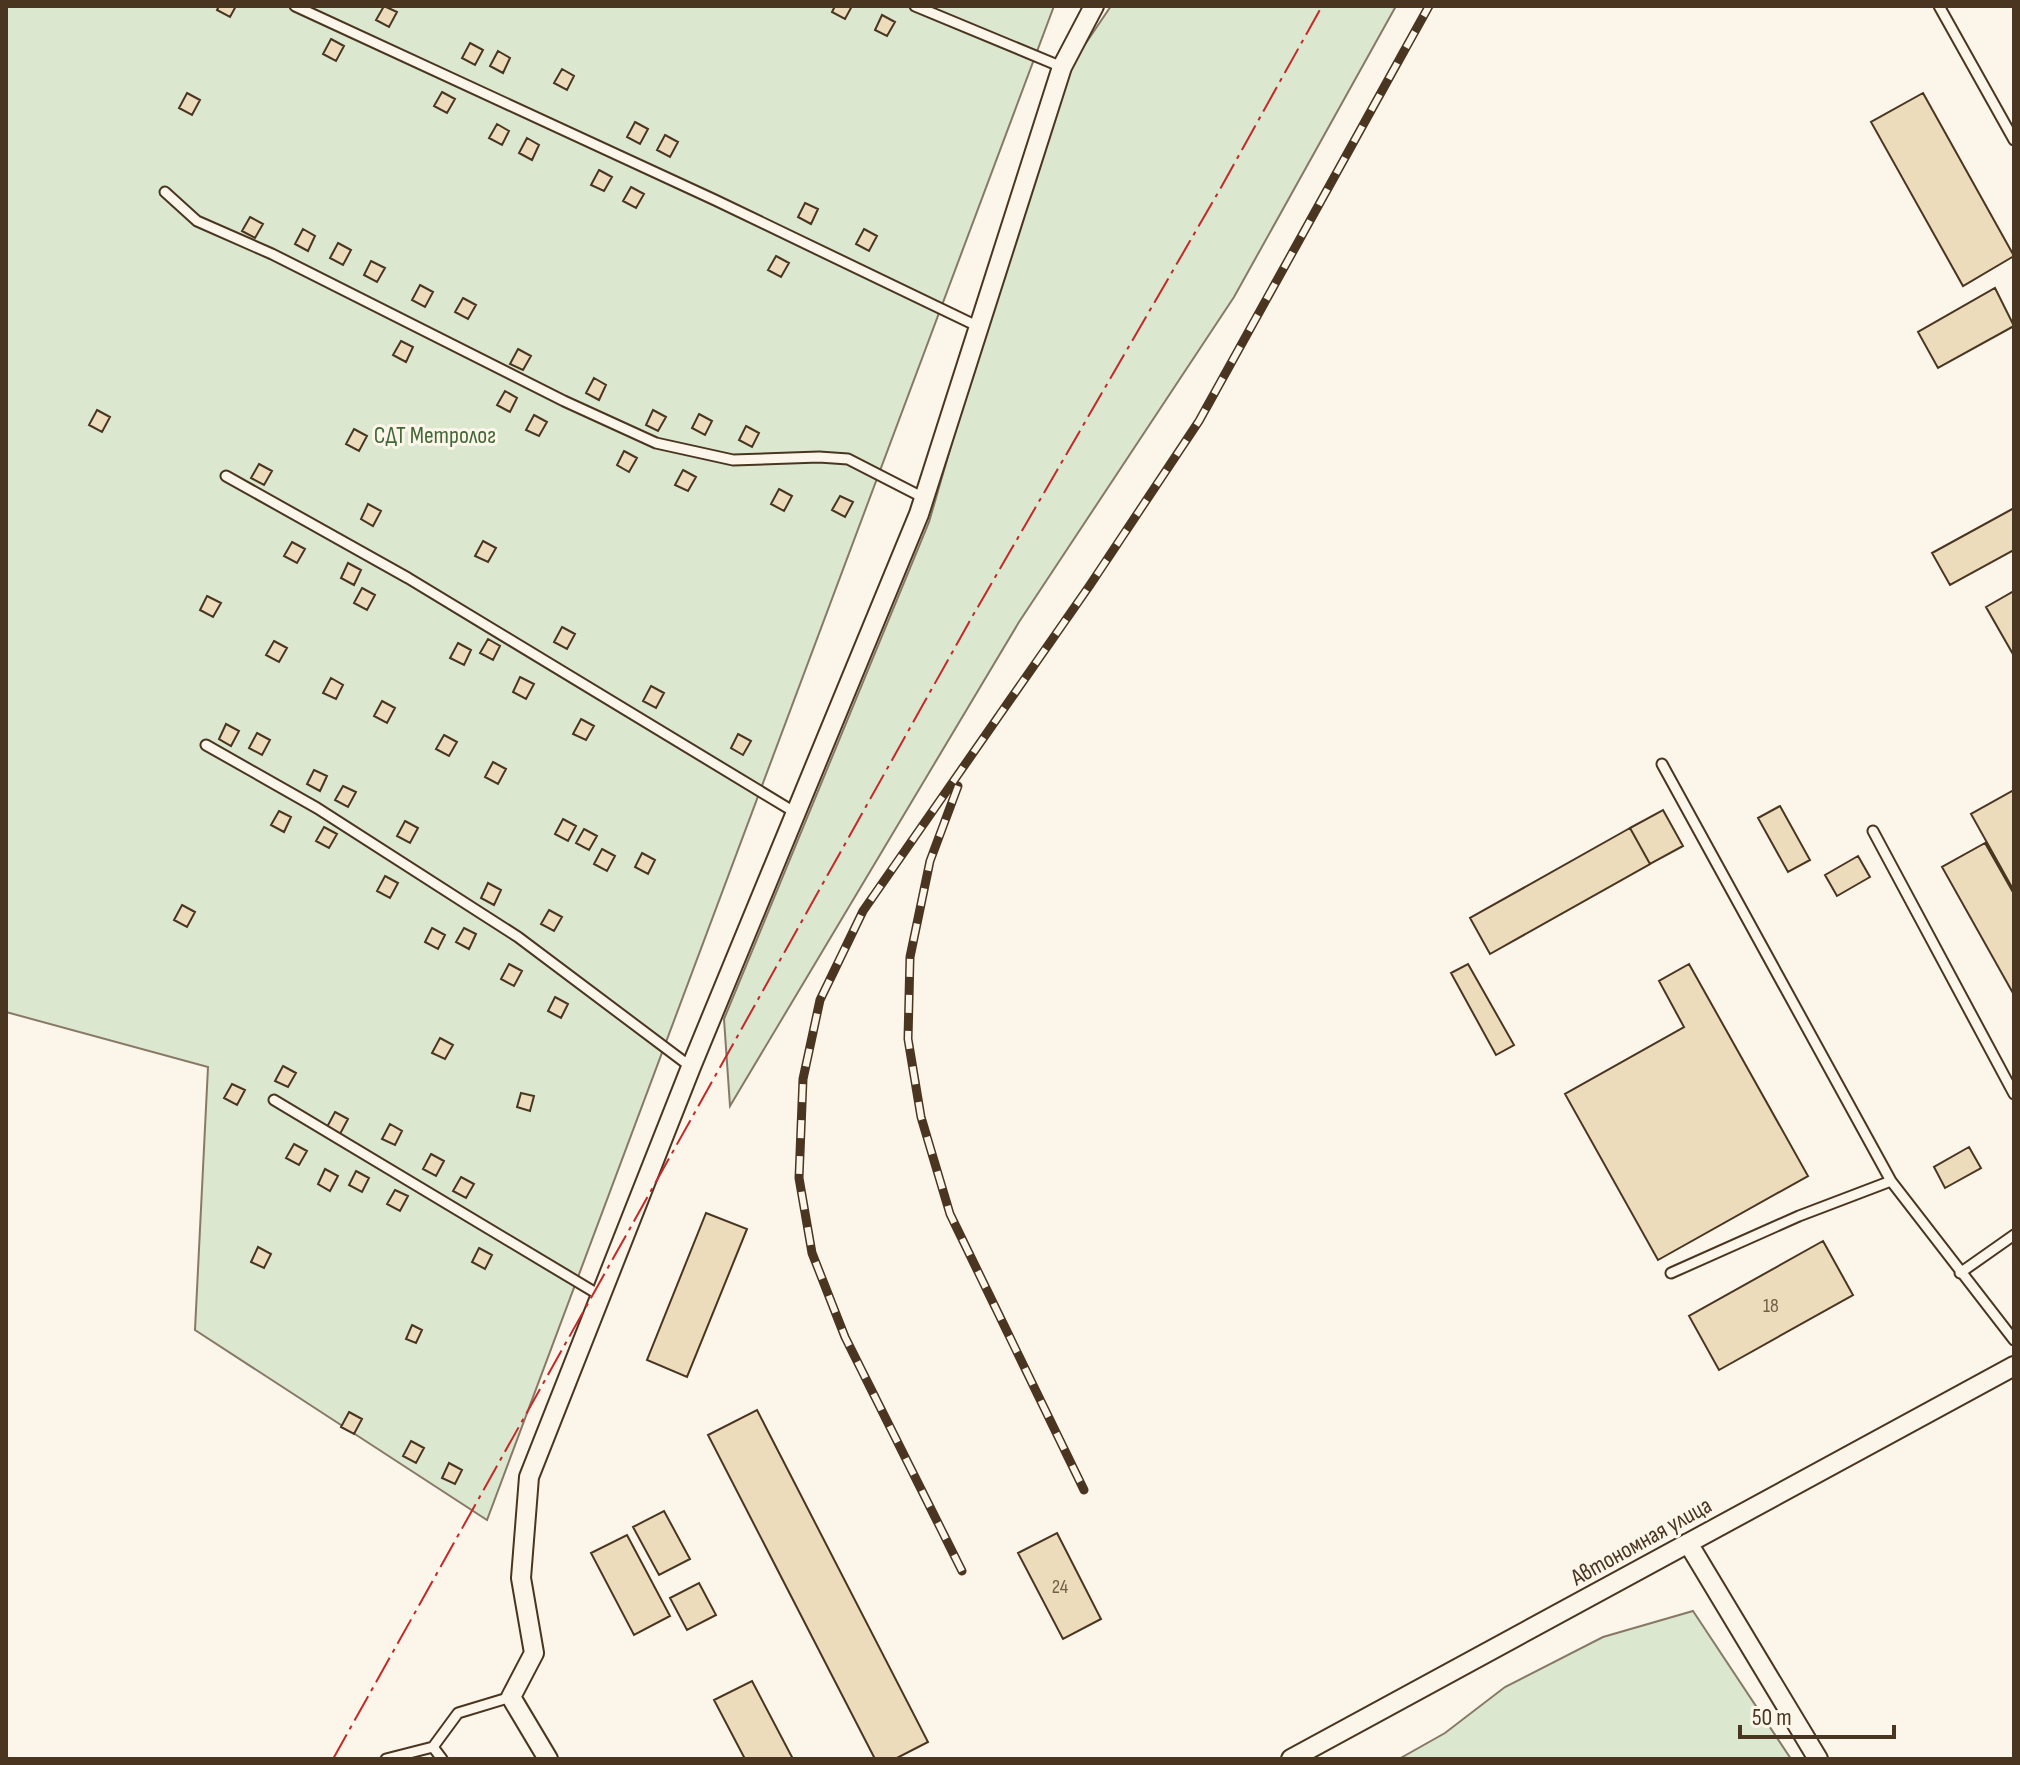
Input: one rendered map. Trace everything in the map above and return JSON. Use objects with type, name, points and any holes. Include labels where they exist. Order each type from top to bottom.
[{"type":"street","points":[[548,1759],[511,1697],[534,1653],[521,1578],[529,1477],[691,1067],[924,498],[1062,67],[1094,6]]},
{"type":"street","name":"Автономная улица","points":[[1291,1759],[2014,1366]]},
{"type":"street","points":[[1688,1543],[1818,1759]]},
{"type":"lane","points":[[295,6],[715,200],[977,326]]},
{"type":"lane","points":[[915,6],[1062,67]]},
{"type":"lane","points":[[1939,6],[2014,140]]},
{"type":"lane","points":[[165,192],[197,221],[272,254],[564,401],[656,443],[733,460],[848,459],[924,498]]},
{"type":"lane","points":[[226,476],[408,578],[796,813]]},
{"type":"lane","points":[[206,745],[317,808],[518,937],[691,1067]]},
{"type":"lane","points":[[1662,764],[1891,1181],[2014,1340]]},
{"type":"lane","points":[[1873,831],[2014,1094]]},
{"type":"lane","points":[[274,1100],[601,1296]]},
{"type":"lane","points":[[1671,1273],[1799,1216],[1891,1181]]},
{"type":"lane","points":[[1960,1273],[2014,1235]]},
{"type":"lane","points":[[386,1759],[433,1747],[458,1713],[511,1697]]},
{"type":"lane","points":[[433,1747],[442,1759]]},
{"type":"green space","name":"СДТ Метролог","points":[[6,6],[1054,6],[487,1520],[195,1330],[208,1067],[6,1012]]},
{"type":"green space","points":[[1111,6],[1396,6],[1234,297],[1019,622],[730,1106],[724,1019],[929,522],[979,349],[1065,74]]},
{"type":"green space","points":[[1693,1611],[1791,1759],[1399,1759],[1445,1733],[1505,1687],[1603,1637]]},
{"type":"building","points":[[219,6],[236,6],[230,17],[217,10]]},
{"type":"building","points":[[384,6],[397,12],[389,27],[376,20]]},
{"type":"building","points":[[835,6],[852,6],[845,19],[832,12]]},
{"type":"building","points":[[882,15],[895,22],[887,36],[875,30]]},
{"type":"building","points":[[331,39],[344,46],[336,61],[323,54]]},
{"type":"building","points":[[470,43],[483,50],[475,65],[462,58]]},
{"type":"building","points":[[498,51],[510,58],[503,73],[490,66]]},
{"type":"building","points":[[562,69],[574,76],[567,90],[554,83]]},
{"type":"building","points":[[442,92],[455,99],[447,113],[434,106]]},
{"type":"building","points":[[187,93],[200,100],[192,115],[179,108]]},
{"type":"building","points":[[1923,93],[2014,256],[1963,286],[1871,122]]},
{"type":"building","points":[[635,122],[648,129],[640,144],[627,137]]},
{"type":"building","points":[[497,124],[509,131],[502,145],[489,138]]},
{"type":"building","points":[[665,135],[678,142],[670,157],[657,150]]},
{"type":"building","points":[[527,138],[539,145],[532,160],[519,153]]},
{"type":"building","points":[[599,170],[612,177],[604,191],[591,185]]},
{"type":"building","points":[[631,187],[644,194],[636,208],[623,201]]},
{"type":"building","points":[[805,203],[818,209],[811,224],[798,217]]},
{"type":"building","points":[[250,217],[263,224],[255,238],[242,231]]},
{"type":"building","points":[[303,229],[315,236],[308,251],[295,244]]},
{"type":"building","points":[[864,229],[877,236],[869,251],[856,244]]},
{"type":"building","points":[[338,243],[351,250],[343,265],[330,258]]},
{"type":"building","points":[[776,256],[789,263],[781,277],[768,270]]},
{"type":"building","points":[[371,261],[385,268],[377,282],[364,275]]},
{"type":"building","points":[[420,285],[433,292],[425,307],[412,300]]},
{"type":"building","points":[[1995,288],[2014,326],[1938,368],[1918,332]]},
{"type":"building","points":[[463,298],[476,305],[468,319],[455,312]]},
{"type":"building","points":[[401,341],[413,347],[406,362],[393,355]]},
{"type":"building","points":[[518,349],[531,356],[523,370],[510,364]]},
{"type":"building","points":[[594,378],[606,385],[599,400],[586,393]]},
{"type":"building","points":[[505,391],[517,398],[510,412],[497,405]]},
{"type":"building","points":[[97,410],[110,417],[102,432],[89,425]]},
{"type":"building","points":[[653,410],[666,417],[658,431],[646,425]]},
{"type":"building","points":[[699,414],[712,421],[705,435],[692,428]]},
{"type":"building","points":[[534,415],[547,422],[539,436],[526,430]]},
{"type":"building","points":[[746,426],[759,433],[752,447],[739,440]]},
{"type":"building","points":[[354,429],[367,436],[359,451],[346,444]]},
{"type":"building","points":[[624,451],[637,458],[629,472],[617,465]]},
{"type":"building","points":[[259,464],[272,471],[264,485],[251,478]]},
{"type":"building","points":[[683,470],[696,477],[688,491],[675,485]]},
{"type":"building","points":[[779,489],[792,496],[784,511],[771,504]]},
{"type":"building","points":[[840,496],[853,502],[845,517],[832,510]]},
{"type":"building","points":[[368,504],[381,511],[373,526],[361,519]]},
{"type":"building","points":[[2014,508],[2014,550],[1950,585],[1932,553]]},
{"type":"building","points":[[483,541],[496,548],[488,562],[475,556]]},
{"type":"building","points":[[292,542],[305,549],[297,563],[284,556]]},
{"type":"building","points":[[348,563],[361,570],[354,585],[341,578]]},
{"type":"building","points":[[362,588],[375,595],[367,610],[354,603]]},
{"type":"building","points":[[2014,591],[2014,656],[1986,607]]},
{"type":"building","points":[[207,596],[221,603],[213,617],[200,610]]},
{"type":"building","points":[[562,627],[575,634],[567,649],[554,642]]},
{"type":"building","points":[[488,639],[500,646],[493,660],[480,653]]},
{"type":"building","points":[[274,641],[287,648],[279,662],[266,655]]},
{"type":"building","points":[[458,643],[471,650],[464,665],[450,658]]},
{"type":"building","points":[[520,677],[534,684],[526,699],[513,692]]},
{"type":"building","points":[[331,678],[343,685],[336,699],[323,693]]},
{"type":"building","points":[[651,686],[664,693],[656,708],[643,701]]},
{"type":"building","points":[[382,701],[395,708],[387,723],[374,716]]},
{"type":"building","points":[[581,719],[594,726],[586,740],[573,734]]},
{"type":"building","points":[[226,724],[239,731],[231,746],[219,739]]},
{"type":"building","points":[[257,733],[270,740],[262,755],[249,748]]},
{"type":"building","points":[[738,734],[751,741],[743,755],[731,748]]},
{"type":"building","points":[[444,735],[457,742],[449,756],[436,749]]},
{"type":"building","points":[[493,762],[506,769],[498,784],[485,777]]},
{"type":"building","points":[[314,770],[327,776],[320,791],[307,784]]},
{"type":"building","points":[[343,786],[356,792],[348,807],[335,800]]},
{"type":"building","points":[[2014,790],[2014,891],[1971,814]]},
{"type":"building","points":[[1780,806],[1810,860],[1788,872],[1758,818]]},
{"type":"building","points":[[1663,810],[1683,846],[1650,864],[1630,828]]},
{"type":"building","points":[[279,811],[291,817],[284,832],[271,825]]},
{"type":"building","points":[[563,819],[576,826],[568,841],[555,834]]},
{"type":"building","points":[[405,821],[418,828],[410,843],[397,836]]},
{"type":"building","points":[[324,827],[337,834],[329,848],[316,841]]},
{"type":"building","points":[[1630,828],[1650,864],[1490,954],[1470,918]]},
{"type":"building","points":[[584,829],[597,836],[589,850],[576,843]]},
{"type":"building","points":[[1985,843],[2014,894],[2014,995],[1942,867]]},
{"type":"building","points":[[602,849],[615,856],[607,871],[594,864]]},
{"type":"building","points":[[642,853],[655,860],[648,874],[635,867]]},
{"type":"building","points":[[1858,856],[1870,877],[1837,896],[1825,875]]},
{"type":"building","points":[[385,876],[398,883],[390,898],[377,891]]},
{"type":"building","points":[[488,883],[501,890],[494,905],[481,898]]},
{"type":"building","points":[[182,905],[195,912],[187,927],[174,920]]},
{"type":"building","points":[[549,910],[562,917],[554,931],[541,924]]},
{"type":"building","points":[[432,928],[445,935],[438,949],[425,942]]},
{"type":"building","points":[[464,928],[476,934],[469,949],[456,942]]},
{"type":"building","points":[[509,964],[522,971],[514,986],[501,979]]},
{"type":"building","points":[[1468,964],[1514,1045],[1496,1055],[1451,973]]},
{"type":"building","points":[[1689,964],[1808,1176],[1658,1260],[1565,1094],[1684,1027],[1659,981]]},
{"type":"building","points":[[555,997],[568,1004],[561,1018],[548,1011]]},
{"type":"building","points":[[440,1038],[453,1045],[445,1059],[432,1053]]},
{"type":"building","points":[[283,1066],[296,1073],[288,1087],[275,1081]]},
{"type":"building","points":[[232,1084],[245,1090],[237,1105],[224,1098]]},
{"type":"building","points":[[521,1093],[534,1096],[530,1111],[517,1107]]},
{"type":"building","points":[[335,1112],[348,1119],[340,1134],[327,1127]]},
{"type":"building","points":[[390,1124],[402,1131],[395,1145],[382,1139]]},
{"type":"building","points":[[294,1144],[307,1151],[299,1165],[286,1158]]},
{"type":"building","points":[[1969,1147],[1981,1168],[1945,1188],[1934,1167]]},
{"type":"building","points":[[431,1154],[444,1161],[436,1176],[423,1169]]},
{"type":"building","points":[[325,1169],[338,1176],[330,1191],[318,1184]]},
{"type":"building","points":[[356,1171],[369,1178],[362,1192],[349,1185]]},
{"type":"building","points":[[461,1177],[474,1184],[466,1198],[453,1191]]},
{"type":"building","points":[[395,1190],[408,1196],[400,1211],[387,1204]]},
{"type":"building","points":[[706,1213],[747,1229],[687,1377],[647,1360]]},
{"type":"building","points":[[1823,1241],[1853,1295],[1719,1370],[1689,1316]]},
{"type":"building","points":[[258,1247],[271,1254],[264,1268],[251,1262]]},
{"type":"building","points":[[479,1248],[492,1255],[485,1269],[472,1262]]},
{"type":"building","points":[[412,1325],[422,1330],[416,1343],[406,1339]]},
{"type":"building","points":[[757,1410],[928,1742],[895,1759],[875,1759],[708,1435]]},
{"type":"building","points":[[349,1412],[362,1419],[354,1434],[341,1427]]},
{"type":"building","points":[[411,1441],[424,1448],[416,1463],[403,1456]]},
{"type":"building","points":[[449,1463],[462,1470],[455,1484],[442,1478]]},
{"type":"building","points":[[664,1511],[690,1559],[659,1575],[633,1527]]},
{"type":"building","points":[[1057,1533],[1101,1619],[1063,1639],[1018,1553]]},
{"type":"building","points":[[627,1535],[670,1616],[634,1635],[591,1553]]},
{"type":"building","points":[[699,1583],[716,1615],[687,1630],[670,1598]]},
{"type":"building","points":[[752,1681],[793,1759],[745,1759],[714,1700]]},
{"type":"railway","points":[[962,1571],[845,1337],[812,1253],[799,1178],[803,1079],[820,1000],[863,911],[1090,585],[1199,421],[1429,6]]},
{"type":"railway","points":[[958,786],[930,861],[910,957],[908,1039],[921,1117],[950,1214],[1084,1490]]},
{"type":"power","points":[[333,1759],[972,617],[1219,191],[1322,6]]}]
